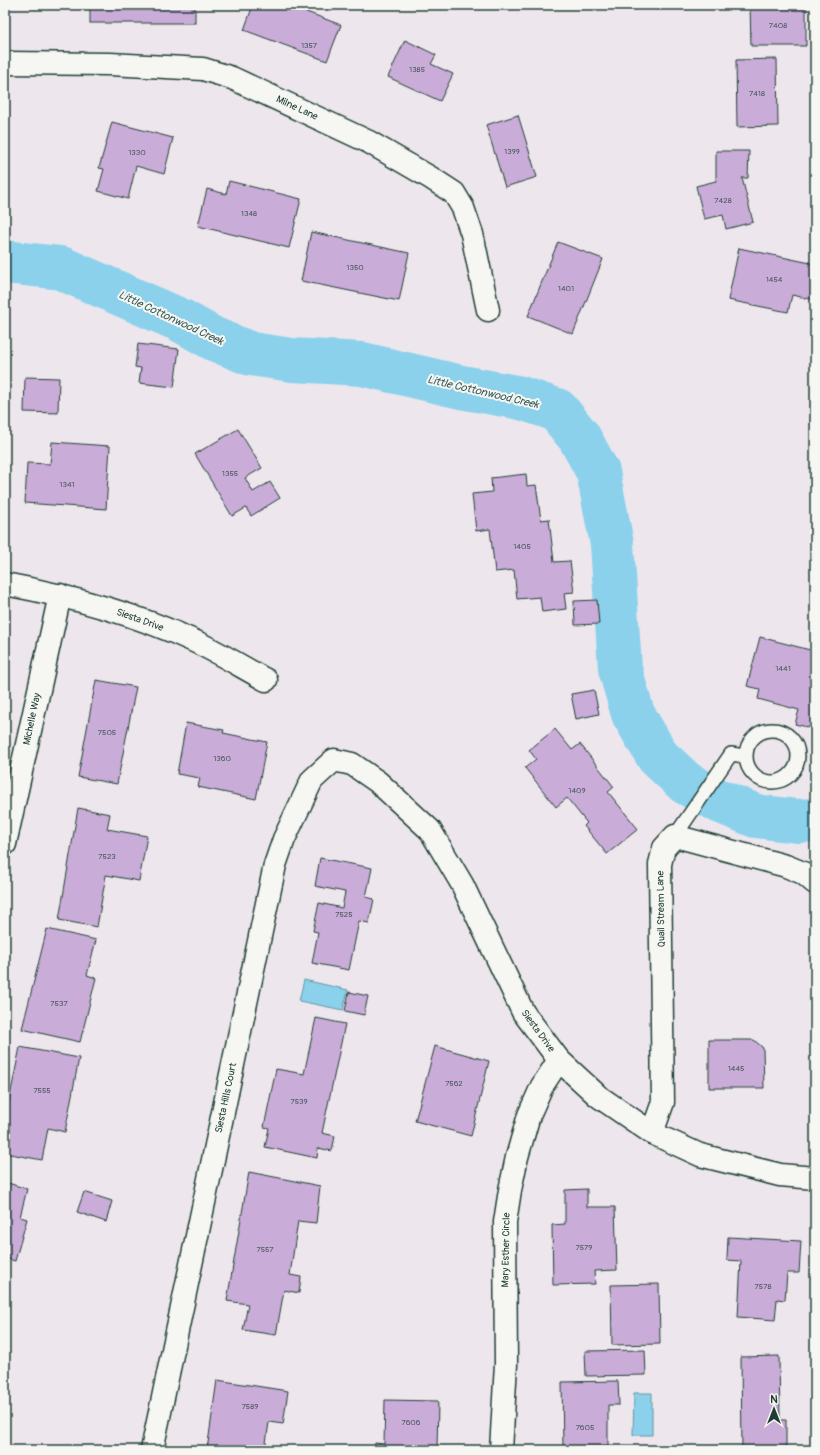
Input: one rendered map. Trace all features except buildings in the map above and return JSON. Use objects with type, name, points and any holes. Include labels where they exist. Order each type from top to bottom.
[{"type":"street","name":"Milne Lane","points":[[5,63],[110,64],[203,69],[232,78],[369,142],[454,193],[463,208],[472,234],[488,310]]},
{"type":"street","name":"Siesta Drive","points":[[5,584],[60,595],[130,615],[194,641],[266,680]]},
{"type":"street","name":"Michelle Way","points":[[5,844],[60,595]]},
{"type":"street","name":"Siesta Drive","points":[[334,760],[352,764],[378,782],[430,830],[462,884],[523,1012],[559,1060],[598,1096],[652,1133],[700,1155],[780,1175],[815,1178]]},
{"type":"street","name":"Siesta Hills Court","points":[[152,1450],[275,865],[284,839],[312,780],[334,760]]},
{"type":"street","points":[[675,836],[786,866],[803,873],[815,883]]},
{"type":"street","name":"Quail Stream Lane","points":[[652,1133],[663,1102],[660,864],[664,848],[675,836]]},
{"type":"street","name":"Mary Esther Circle","points":[[501,1450],[506,1364],[505,1222],[517,1157],[529,1115],[542,1086],[559,1060]]},
{"type":"lane","points":[[771,729],[782,731],[790,737],[796,745],[798,755],[797,765],[791,774],[782,780],[772,782],[762,780],[753,775],[747,766],[745,756],[747,746],[753,737],[761,731],[771,729]]},
{"type":"lane","points":[[675,836],[731,754],[745,756]]},
{"type":"water","points":[[304,980],[348,990],[343,1010],[299,1001]]},
{"type":"water","points":[[634,1393],[652,1393],[652,1435],[633,1435]]},
{"type":"waterway","name":"Little Cottonwood Creek","points":[[5,262],[61,268],[180,320],[214,339],[251,354],[292,360],[362,364],[461,387],[521,398],[557,410],[579,437],[598,472],[612,544],[620,669],[633,714],[658,757],[686,783],[719,801],[756,816],[797,821],[815,820]]}]
